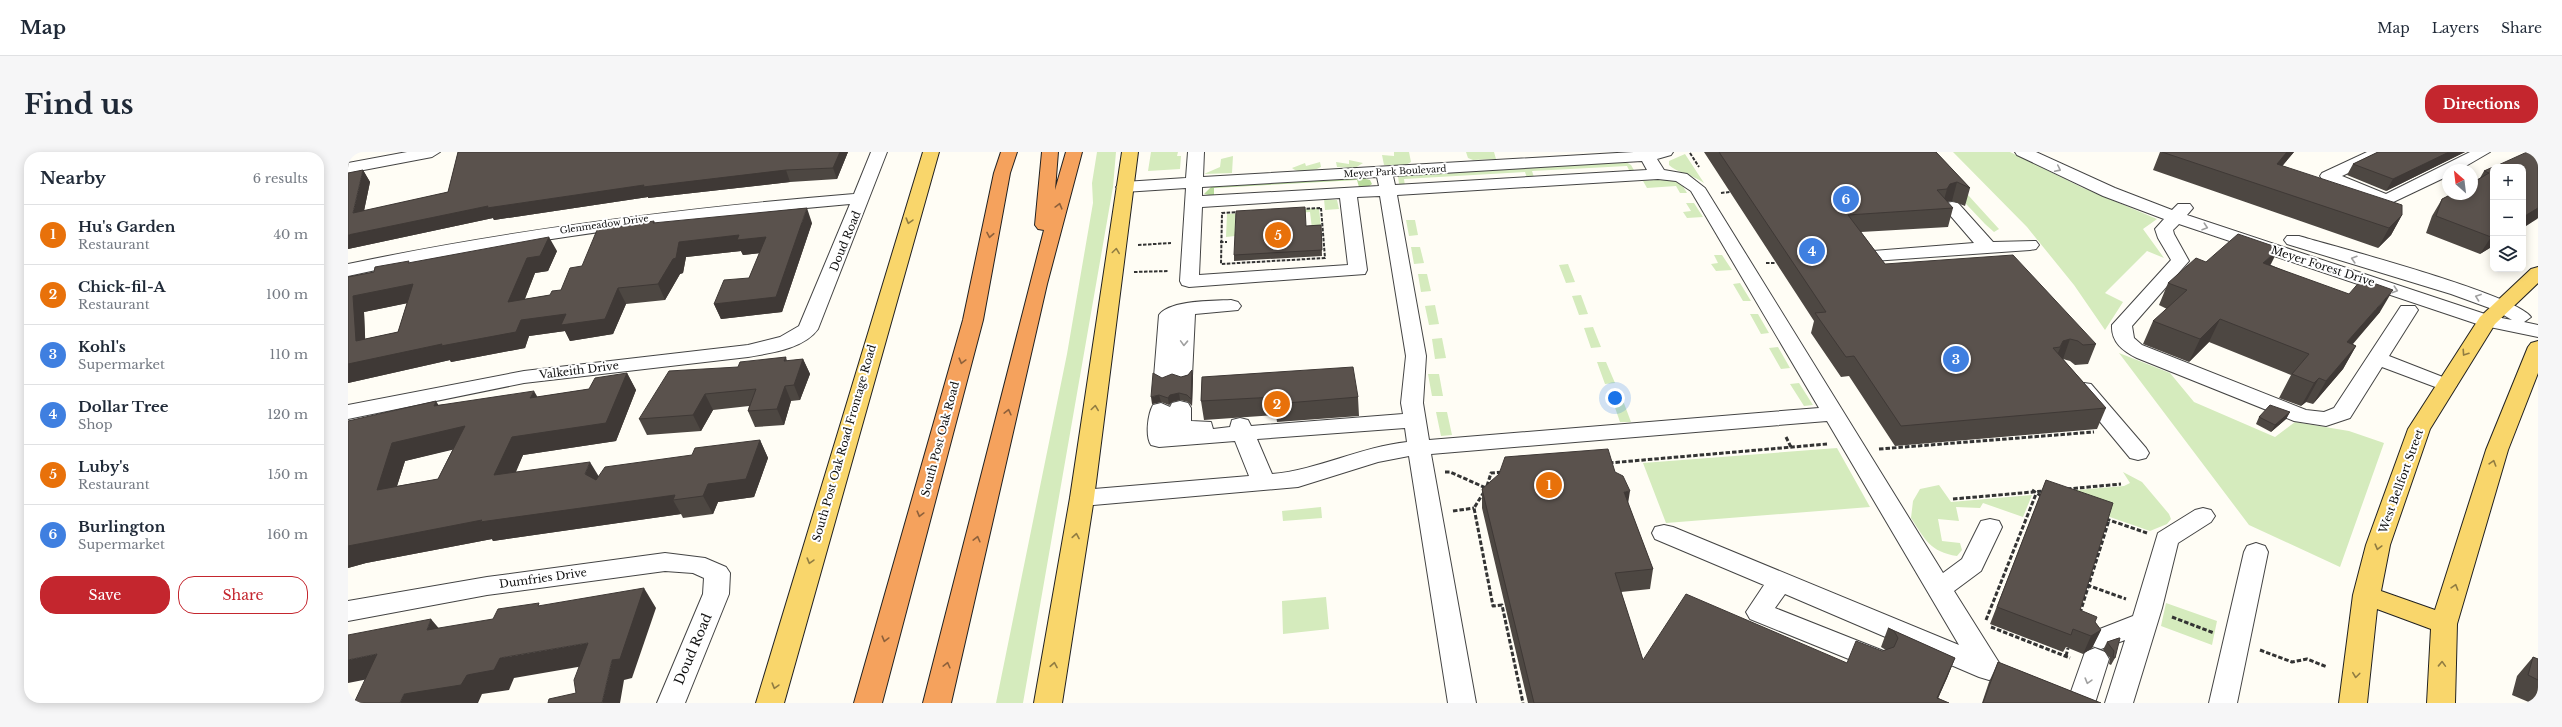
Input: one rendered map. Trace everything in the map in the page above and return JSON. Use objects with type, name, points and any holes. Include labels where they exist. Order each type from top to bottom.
[{"type":"highway","points":[[1002,173],[1003,152]]},
{"type":"highway","points":[[1002,173],[1009,152]]},
{"type":"highway","points":[[1038,284],[1050,152]]},
{"type":"highway","points":[[937,703],[1038,284],[1074,152]]},
{"type":"highway","name":"South Post Oak Road","points":[[868,703],[973,320],[1002,173]]},
{"type":"main road","name":"South Post Oak Road Frontage Road","points":[[770,703],[920,184],[931,152]]},
{"type":"main road","points":[[1048,703],[1082,498],[1130,152]]},
{"type":"main road","name":"West Bellfort Street","points":[[2353,703],[2366,595],[2378,545],[2419,429],[2442,390],[2494,313],[2538,273]]},
{"type":"main road","points":[[2441,703],[2444,624],[2497,450],[2538,347]]},
{"type":"main road","points":[[2366,595],[2444,624]]},
{"type":"street","points":[[348,168],[432,152]]},
{"type":"street","name":"Doud Road","points":[[808,330],[862,198],[879,152]]},
{"type":"street","points":[[1196,152],[1189,281],[1358,270],[1348,193]]},
{"type":"street","name":"Meyer Forest Drive","points":[[2023,152],[2108,192],[2180,212],[2538,326]]},
{"type":"street","name":"Meyer Forest Drive","points":[[2055,152],[2180,212]]},
{"type":"street","points":[[2380,152],[2328,176],[2387,200],[2482,152]]},
{"type":"street","points":[[1645,154],[1658,174]]},
{"type":"street","name":"Meyer Park Boulevard","points":[[1124,187],[1194,183],[1385,181],[1645,154]]},
{"type":"street","points":[[1194,202],[1348,193],[1385,181],[1658,174],[1681,177],[1697,188],[1938,589],[1997,672],[1664,533]]},
{"type":"street","points":[[1385,181],[1403,270],[1416,356],[1412,403],[1462,703]]},
{"type":"street","name":"Glenmeadow Drive","points":[[348,270],[528,235],[634,220],[862,198]]},
{"type":"street","points":[[1952,207],[1988,248]]},
{"type":"street","points":[[2180,212],[2164,229],[2165,237],[2179,255],[2180,261],[2122,325],[2121,333],[2131,347],[2314,419],[2326,419],[2342,414],[2408,310]]},
{"type":"street","points":[[1873,256],[2030,245]]},
{"type":"street","points":[[1173,376],[1169,315],[1185,309],[1232,306]]},
{"type":"street","name":"Meyer Forest Drive","points":[[2494,313],[2538,331]]},
{"type":"street","name":"Valkeith Drive","points":[[348,412],[524,377],[763,348],[794,340],[808,330]]},
{"type":"street","points":[[2374,363],[2442,390]]},
{"type":"street","points":[[2068,372],[2138,453]]},
{"type":"street","points":[[1171,409],[1159,440],[1242,429],[1414,415]]},
{"type":"street","points":[[1082,498],[1298,479],[1327,472],[1376,453],[1419,448],[1833,414]]},
{"type":"street","points":[[1242,429],[1264,483]]},
{"type":"street","points":[[2119,703],[2154,619],[2166,539],[2203,516]]},
{"type":"street","points":[[1938,589],[1972,565],[1990,527]]},
{"type":"street","points":[[2223,703],[2256,552]]},
{"type":"street","name":"Dumfries Drive","points":[[348,611],[488,586],[665,562],[696,564],[717,573],[716,594]]},
{"type":"street","points":[[1780,581],[1759,612],[1876,659]]},
{"type":"street","name":"Doud Road","points":[[671,703],[716,594]]},
{"type":"street","points":[[2071,701],[2096,655],[2154,619]]},
{"type":"path","points":[[1322,208],[1325,258],[1221,264],[1221,242],[1222,213],[1322,208]]},
{"type":"path","points":[[1221,242],[1227,242]]},
{"type":"path","points":[[1135,245],[1165,243]]},
{"type":"path","points":[[1132,273],[1190,270]]},
{"type":"path","points":[[1876,450],[2098,432]]},
{"type":"path","points":[[1788,442],[1791,447]]},
{"type":"path","points":[[1608,463],[1828,444]]},
{"type":"path","points":[[1507,472],[1491,473],[1486,488],[1474,508],[1493,606],[1502,605],[1523,703]]},
{"type":"path","points":[[1468,480],[1486,488]]},
{"type":"path","points":[[2065,489],[2121,484]]},
{"type":"path","points":[[1953,499],[2050,490]]},
{"type":"path","points":[[2034,492],[2050,499]]},
{"type":"path","points":[[2034,492],[1985,624],[2066,656],[2096,655]]},
{"type":"path","points":[[1455,510],[1474,508]]},
{"type":"path","points":[[2102,517],[2166,539]]},
{"type":"path","points":[[2080,615],[2087,585],[2109,520]]},
{"type":"path","points":[[2087,585],[2130,601]]},
{"type":"path","points":[[2154,619],[2214,633]]},
{"type":"path","points":[[2252,647],[2292,662],[2306,659],[2327,667]]},
{"type":"path","points":[[2066,656],[2068,648]]},
{"type":"green space","points":[[1097,152],[1116,152],[1113,187],[1023,703],[996,703],[1067,354],[1093,203],[1092,183]]},
{"type":"green space","points":[[1151,152],[1178,152],[1177,156],[1181,156],[1180,169],[1148,171]]},
{"type":"green space","points":[[1394,152],[1409,152],[1411,162],[1406,165],[1384,165],[1382,155],[1394,156]]},
{"type":"green space","points":[[1466,152],[1494,152],[1496,159],[1473,160],[1468,158]]},
{"type":"green space","points":[[1917,152],[1958,184],[1999,229],[1994,232],[1985,224]]},
{"type":"green space","points":[[1953,152],[2010,152],[2081,187],[2157,219],[2143,229],[2164,258],[2147,251],[2105,293],[2123,302],[2105,330],[2074,285],[2027,227]]},
{"type":"green space","points":[[1685,154],[1704,183],[1676,170],[1669,165],[1669,161]]},
{"type":"green space","points":[[1233,156],[1232,173],[1204,174],[1220,167],[1221,159]]},
{"type":"green space","points":[[1349,160],[1363,163],[1355,168],[1337,167],[1336,162],[1349,164]]},
{"type":"green space","points":[[1320,162],[1321,167],[1310,171],[1298,171],[1292,168],[1305,163],[1306,166]]},
{"type":"green space","points":[[1626,162],[1631,165],[1635,172],[1630,172],[1627,166],[1532,171],[1534,177],[1527,178],[1525,172],[1404,179],[1405,186],[1399,184],[1398,176]]},
{"type":"green space","points":[[1362,178],[1370,180],[1372,184],[1368,187],[1359,187],[1357,180],[1214,188],[1214,196],[1204,194],[1211,187]]},
{"type":"green space","points":[[1665,179],[1681,183],[1687,193],[1680,193],[1676,186],[1647,188],[1643,181]]},
{"type":"green space","points":[[1324,199],[1337,200],[1339,209],[1325,210]]},
{"type":"green space","points":[[1686,203],[1694,203],[1703,217],[1687,218],[1683,212],[1691,211]]},
{"type":"green space","points":[[1319,208],[1321,228],[1312,229],[1310,212],[1235,217],[1235,236],[1226,237],[1227,214]]},
{"type":"green space","points":[[1406,220],[1415,220],[1418,235],[1409,236]]},
{"type":"green space","points":[[1411,247],[1420,247],[1424,263],[1414,264]]},
{"type":"green space","points":[[1714,255],[1722,255],[1732,270],[1716,271],[1711,264],[1718,263]]},
{"type":"green space","points":[[1568,264],[1575,282],[1566,283],[1559,265]]},
{"type":"green space","points":[[1418,274],[1427,274],[1431,291],[1421,292]]},
{"type":"green space","points":[[1740,283],[1751,301],[1743,301],[1733,284]]},
{"type":"green space","points":[[1581,295],[1588,314],[1579,315],[1572,296]]},
{"type":"green space","points":[[1435,305],[1439,324],[1429,325],[1425,306]]},
{"type":"green space","points":[[1750,314],[1758,314],[1769,333],[1761,334]]},
{"type":"green space","points":[[1593,327],[1601,347],[1591,348],[1584,328]]},
{"type":"green space","points":[[1442,338],[1446,358],[1435,359],[1432,339]]},
{"type":"green space","points":[[1778,347],[1790,368],[1781,369],[1769,348]]},
{"type":"green space","points":[[2119,353],[2170,373],[2194,402],[2275,437],[2295,422],[2349,431],[2384,443],[2340,567],[2249,525]]},
{"type":"green space","points":[[1597,362],[1606,362],[1615,383],[1605,384]]},
{"type":"green space","points":[[1428,374],[1439,374],[1443,396],[1432,396]]},
{"type":"green space","points":[[1799,383],[1813,405],[1804,406],[1790,384]]},
{"type":"green space","points":[[1622,398],[1631,422],[1620,422],[1612,399]]},
{"type":"green space","points":[[1436,412],[1447,412],[1452,435],[1441,436]]},
{"type":"green space","points":[[1837,448],[1870,507],[1666,523],[1643,463]]},
{"type":"green space","points":[[2123,472],[2142,482],[2169,514],[2171,519],[2167,524],[2150,531],[2041,493],[2124,486],[2130,483]]},
{"type":"green space","points":[[1939,485],[1951,502],[2032,495],[2023,517],[1983,503],[1980,508],[1956,507],[1959,521],[1938,519],[1942,541],[1960,543],[1962,550],[1957,556],[1934,548],[1911,518],[1913,501],[1920,489]]},
{"type":"green space","points":[[1321,507],[1322,518],[1283,521],[1282,511]]},
{"type":"green space","points":[[1326,597],[1329,629],[1283,634],[1282,601]]},
{"type":"green space","points":[[2166,603],[2217,621],[2212,645],[2161,626]]},
{"type":"building","points":[[458,152],[840,152],[833,168],[786,170],[643,187],[644,185],[487,208],[488,206],[348,235],[348,173],[363,170],[353,213],[448,192]]},
{"type":"building","points":[[1719,152],[1936,152],[1970,188],[1957,182],[1950,184],[1947,189],[1937,190],[1953,208],[1848,215],[1885,264],[2013,255],[2096,344],[2083,345],[2078,341],[2070,339],[2063,341],[2060,347],[2053,348],[2106,408],[1901,426],[1854,356],[1846,357],[1815,313],[1826,312]]},
{"type":"building","points":[[2162,152],[2287,152],[2277,164],[2402,205],[2402,215],[2389,228]]},
{"type":"building","points":[[2378,152],[2449,152],[2393,179],[2353,164]]},
{"type":"building","points":[[2527,152],[2538,152],[2538,208],[2526,215],[2526,164],[2501,164]]},
{"type":"building","points":[[2490,168],[2490,237],[2436,216],[2442,199],[2478,200],[2478,179],[2489,173],[2484,171]]},
{"type":"building","points":[[1305,207],[1306,226],[1321,225],[1322,250],[1234,255],[1236,211]]},
{"type":"building","points":[[807,208],[776,297],[714,304],[724,280],[749,278],[766,237],[737,240],[739,235],[679,242],[676,258],[673,259],[658,284],[618,288],[605,319],[561,325],[566,314],[521,320],[516,332],[441,346],[442,344],[348,364],[348,277],[374,272],[375,267],[409,261],[408,263],[549,237],[540,256],[527,258],[508,302],[550,295],[552,291],[561,290],[570,268],[582,266],[597,230],[654,221],[653,223]],"holes":[[[413,284],[398,332],[356,341],[353,296]]]},
{"type":"building","points":[[2238,234],[2279,248],[2263,263],[2349,294],[2362,279],[2393,290],[2347,342],[2356,346],[2326,381],[2319,378],[2314,383],[2292,374],[2309,354],[2220,319],[2200,339],[2153,321],[2187,290],[2168,283],[2196,258],[2206,262]]},
{"type":"building","points":[[786,357],[784,361],[803,359],[794,385],[785,386],[777,409],[748,411],[756,389],[705,394],[693,415],[639,419],[669,371],[738,367],[740,362]]},
{"type":"building","points":[[1353,367],[1358,397],[1275,404],[1275,397],[1201,401],[1202,377]]},
{"type":"building","points":[[1192,370],[1191,399],[1187,395],[1179,393],[1170,395],[1168,398],[1159,395],[1151,397],[1153,373],[1162,378],[1172,374],[1181,377],[1188,375]]},
{"type":"building","points":[[627,373],[606,423],[512,437],[494,475],[590,462],[585,474],[596,480],[605,467],[692,455],[695,448],[760,440],[746,479],[708,484],[703,496],[673,500],[675,495],[480,522],[482,520],[348,546],[348,421],[436,401],[434,406],[534,391],[530,398],[589,389],[595,378]],"holes":[[[465,426],[438,479],[377,490],[392,443]]]},
{"type":"building","points":[[2270,405],[2290,412],[2275,425],[2259,417]]},
{"type":"building","points":[[1608,449],[1615,472],[1623,476],[1630,491],[1624,492],[1653,569],[1615,573],[1643,660],[1686,594],[1847,663],[1856,641],[1882,651],[1894,647],[1898,638],[1894,631],[1888,628],[1955,658],[1937,698],[1949,703],[1534,703],[1482,489],[1499,474],[1505,457]]},
{"type":"building","points":[[2046,480],[2113,503],[2080,610],[2097,617],[2095,622],[2101,630],[2091,636],[2073,629],[2071,635],[1997,607]]},
{"type":"building","points":[[644,588],[620,659],[612,660],[602,703],[548,703],[549,699],[576,693],[574,680],[588,643],[500,658],[494,670],[467,675],[461,685],[404,694],[400,703],[354,703],[377,654],[348,660],[348,635],[431,619],[427,630],[493,619],[498,609],[539,603],[538,606]]},
{"type":"building","points":[[2120,638],[2115,658],[2113,657],[2114,651],[2107,642]]},
{"type":"building","points":[[2533,657],[2538,659],[2538,680],[2528,675]]},
{"type":"building","points":[[1998,662],[2101,703],[1983,703]]},
{"type":"place","name":"Burlington","points":[[1846,199]]},
{"type":"place","name":"Luby's","points":[[1278,235]]},
{"type":"place","name":"Dollar Tree","points":[[1812,251]]},
{"type":"place","name":"Kohl's","points":[[1956,359]]},
{"type":"place","name":"Chick-fil-A","points":[[1277,404]]},
{"type":"place","name":"Hu's Garden","points":[[1549,485]]}]
